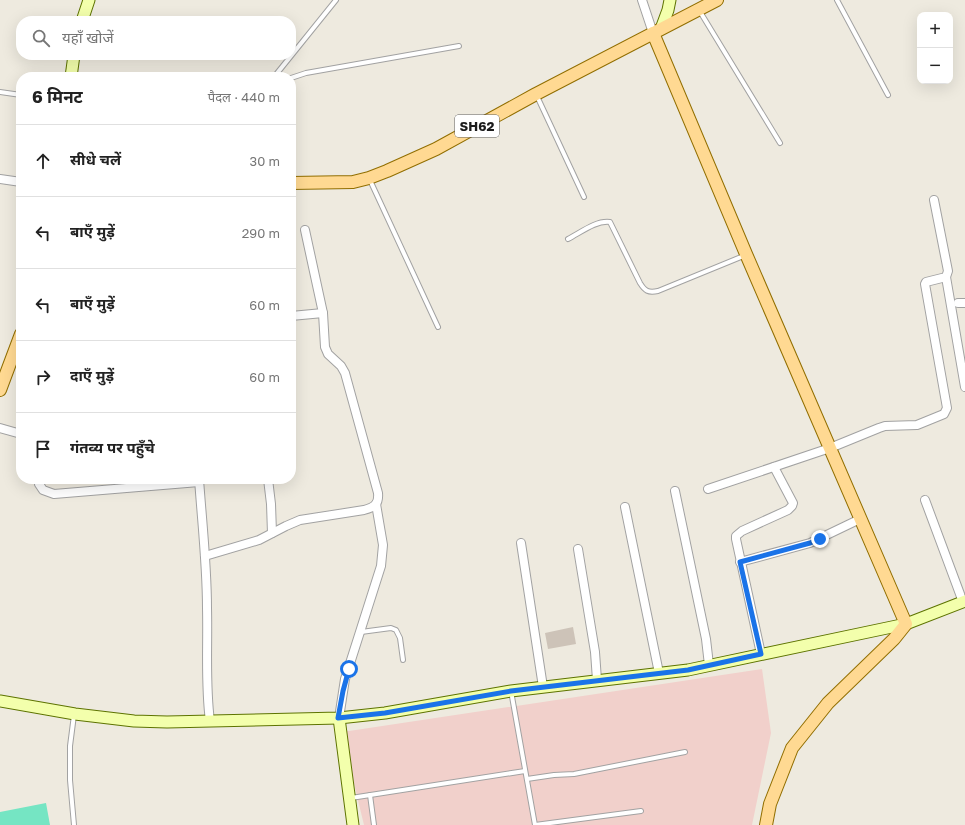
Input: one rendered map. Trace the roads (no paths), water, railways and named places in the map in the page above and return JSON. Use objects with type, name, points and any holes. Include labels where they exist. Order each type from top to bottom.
[{"type":"main road","name":"SH62","points":[[296,183],[352,182],[369,178],[387,171],[436,149],[536,94],[717,0]]},
{"type":"main road","points":[[657,31],[746,254],[906,624],[894,639],[828,703],[792,748],[770,804],[766,825]]},
{"type":"main road","points":[[0,390],[16,347]]},
{"type":"street","points":[[84,16],[89,0]]},
{"type":"street","points":[[642,0],[657,31]]},
{"type":"street","points":[[657,31],[668,10],[670,0]]},
{"type":"street","points":[[72,72],[73,60]]},
{"type":"street","points":[[0,179],[16,181]]},
{"type":"street","points":[[934,200],[948,271],[946,277],[965,387]]},
{"type":"street","points":[[205,556],[259,540],[300,520],[371,508],[378,500],[378,493],[345,373],[341,366],[328,354],[325,347],[322,313],[305,230]]},
{"type":"street","points":[[708,489],[830,448],[885,426],[917,425],[944,414],[947,408],[925,284],[926,282],[946,277]]},
{"type":"street","points":[[296,316],[322,313]]},
{"type":"street","points":[[0,428],[16,433]]},
{"type":"street","points":[[761,654],[740,562],[736,536],[742,531],[788,510],[792,506],[793,503],[774,467]]},
{"type":"street","points":[[39,484],[43,490],[54,494],[138,484]]},
{"type":"street","points":[[199,484],[208,606],[207,698],[210,721]]},
{"type":"street","points":[[269,484],[272,533]]},
{"type":"street","points":[[675,491],[706,639],[709,665]]},
{"type":"street","points":[[0,701],[74,714],[134,721],[166,722],[338,718],[385,713],[511,691],[688,670],[906,624],[964,601],[925,500]]},
{"type":"street","points":[[353,825],[348,798],[338,718],[343,691],[381,566],[382,533],[376,504]]},
{"type":"street","points":[[625,507],[659,673]]},
{"type":"street","points":[[740,562],[810,543],[860,518]]},
{"type":"street","points":[[521,543],[543,687]]},
{"type":"street","points":[[578,549],[595,652],[597,680]]},
{"type":"lane","points":[[296,50],[336,0]]},
{"type":"lane","points":[[837,0],[888,95]]},
{"type":"lane","points":[[698,10],[780,143]]},
{"type":"lane","points":[[296,76],[306,73],[460,46]]},
{"type":"lane","points":[[278,72],[288,60]]},
{"type":"lane","points":[[0,92],[16,94]]},
{"type":"lane","points":[[536,94],[584,197]]},
{"type":"lane","points":[[369,178],[438,327]]},
{"type":"lane","points":[[568,239],[604,222],[610,222],[644,289],[650,292],[658,291],[746,254]]},
{"type":"lane","points":[[361,632],[391,628],[396,630],[400,638],[403,660]]},
{"type":"lane","points":[[511,691],[534,825],[642,811]]},
{"type":"lane","points":[[74,714],[70,746],[70,780],[74,825]]},
{"type":"lane","points":[[527,779],[574,774],[685,752]]},
{"type":"lane","points":[[348,798],[525,771]]},
{"type":"lane","points":[[370,795],[374,825]]}]
